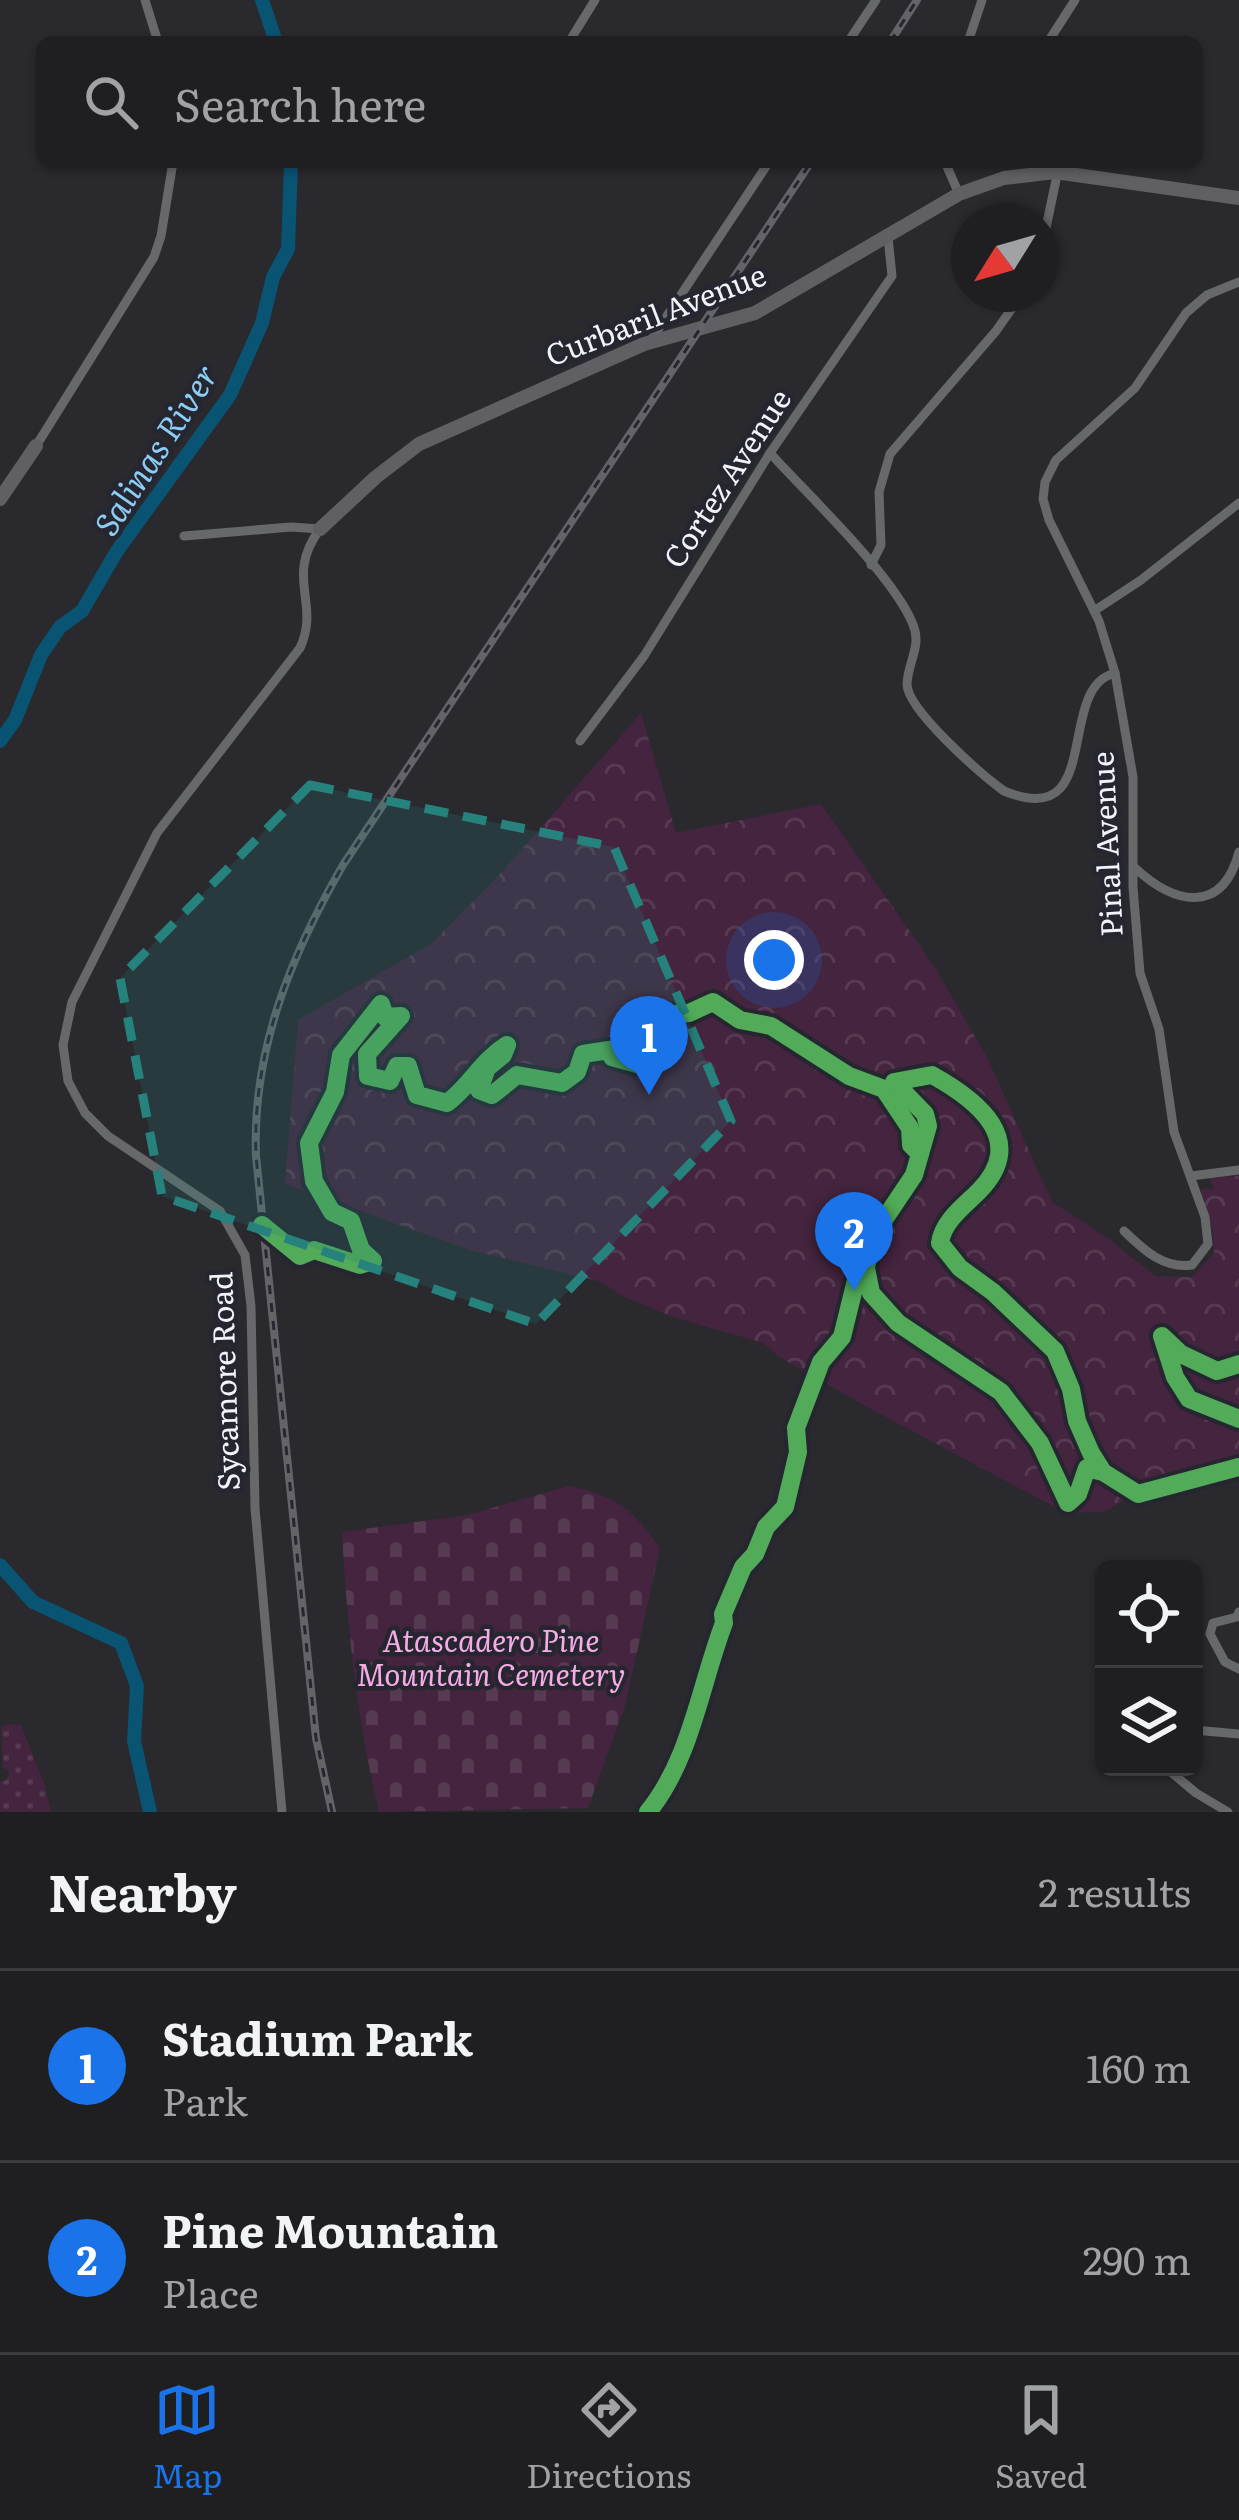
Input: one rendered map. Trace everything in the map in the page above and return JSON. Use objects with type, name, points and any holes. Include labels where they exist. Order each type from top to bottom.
[{"type":"street","points":[[145,0],[156,36]]},
{"type":"street","points":[[573,36],[595,0]]},
{"type":"street","points":[[852,36],[876,0]]},
{"type":"street","points":[[970,36],[982,0]]},
{"type":"street","points":[[1052,36],[1076,0]]},
{"type":"street","points":[[0,499],[154,257],[171,168]]},
{"type":"street","points":[[649,343],[765,168]]},
{"type":"street","points":[[948,168],[959,194]]},
{"type":"street","name":"Curbaril Avenue","points":[[320,529],[419,444],[649,343],[755,313],[959,194],[1049,168]]},
{"type":"street","points":[[1048,204],[1053,168]]},
{"type":"street","name":"Curbaril Avenue","points":[[1059,168],[1239,198]]},
{"type":"street","name":"Cortez Avenue","points":[[580,741],[644,656],[770,453],[892,276],[888,237]]},
{"type":"street","name":"Pinal Avenue","points":[[1124,1231],[1157,1259],[1172,1265],[1192,1265],[1204,1252],[1208,1236],[1174,1132],[1159,1029],[1139,973],[1133,776],[1115,673],[1094,610],[1044,507],[1047,477],[1062,454],[1135,388],[1192,307],[1239,282]]},
{"type":"street","points":[[871,565],[881,545],[880,482],[895,446],[1010,312]]},
{"type":"street","points":[[770,453],[871,565],[907,613],[917,650],[908,684],[914,705],[1004,791],[1023,798],[1044,797],[1063,785],[1075,757],[1088,696],[1106,674],[1115,673]]},
{"type":"street","points":[[1094,610],[1141,580],[1239,503]]},
{"type":"street","points":[[184,536],[320,529]]},
{"type":"street","name":"Sycamore Road","points":[[282,1812],[255,1508],[251,1306],[245,1255],[220,1211],[108,1136],[85,1113],[68,1082],[63,1045],[72,1002],[157,833],[302,645],[308,623],[301,573],[306,549],[320,529]]},
{"type":"street","points":[[1135,867],[1176,896],[1202,898],[1226,882],[1239,852]]},
{"type":"street","points":[[1191,1176],[1239,1170]]},
{"type":"street","points":[[1239,1612],[1237,1617],[1213,1623],[1210,1634],[1225,1661],[1239,1669]]},
{"type":"street","points":[[1203,1731],[1239,1734]]},
{"type":"street","points":[[1176,1776],[1228,1812]]},
{"type":"highlighted area","points":[[310,785],[614,847],[731,1121],[536,1324],[162,1196],[120,978]]},
{"type":"green space","points":[[641,713],[676,833],[821,804],[934,966],[987,1057],[1052,1202],[1155,1276],[1192,1277],[1214,1253],[1201,1189],[1214,1189],[1210,1178],[1239,1176],[1239,1469],[1135,1494],[1104,1512],[1066,1513],[871,1409],[763,1343],[670,1316],[602,1282],[470,1250],[285,1184],[298,1020],[431,944],[502,872]]},
{"type":"green space","name":"Atascadero Pine Mountain Cemetery","points":[[569,1486],[622,1506],[660,1548],[625,1706],[588,1808],[379,1812],[354,1673],[342,1532],[467,1515]]},
{"type":"green space","points":[[21,1725],[51,1812],[0,1812],[0,1782],[7,1780],[9,1770],[3,1768],[1,1728]]},
{"type":"waterway","name":"Salinas River","points":[[262,0],[274,36]]},
{"type":"waterway","name":"Salinas River","points":[[0,741],[15,720],[41,655],[60,627],[82,611],[117,551],[230,395],[262,323],[273,277],[288,249],[291,168]]},
{"type":"waterway","name":"Salinas River","points":[[0,1565],[33,1602],[121,1643],[137,1686],[134,1741],[150,1812]]},
{"type":"railway","points":[[894,36],[917,0]]},
{"type":"railway","points":[[332,1812],[316,1738],[256,1156],[261,1078],[278,1004],[343,865],[807,168]]},
{"type":"cycle path","points":[[262,1225],[300,1256],[314,1250],[360,1265],[373,1261],[361,1250],[351,1221],[332,1212],[314,1181],[309,1143],[335,1092],[341,1055],[381,1004],[385,1017],[401,1016],[367,1054],[368,1076],[390,1081],[397,1066],[408,1066],[417,1095],[447,1103],[507,1045],[487,1068],[479,1090],[492,1095],[517,1075],[562,1083],[577,1072],[583,1054],[622,1048],[612,1057],[637,1064],[658,1048],[666,1015],[689,1013],[713,1002],[740,1020],[771,1026],[849,1076],[884,1089],[910,1128],[911,1145],[918,1152]]},
{"type":"cycle path","points":[[1103,1472],[1087,1468],[1078,1494],[1068,1503],[1040,1443],[1001,1392],[898,1323],[871,1293],[866,1268],[871,1239],[914,1175],[928,1126],[925,1114],[894,1082],[932,1075],[965,1096],[991,1123],[999,1155],[993,1172],[950,1221],[940,1243],[960,1268],[993,1292],[1055,1351],[1071,1389],[1077,1421],[1103,1472],[1138,1494],[1239,1467]]},
{"type":"cycle path","points":[[648,1812],[685,1746],[723,1614],[743,1567],[755,1554],[766,1527],[785,1507],[798,1452],[796,1428],[821,1362],[842,1337],[861,1260]]},
{"type":"cycle path","points":[[1239,1364],[1217,1371],[1181,1354],[1162,1336],[1175,1377],[1189,1399],[1239,1419]]},
{"type":"place","name":"Stadium Park","points":[[649,1095]]},
{"type":"place","name":"Pine Mountain","points":[[854,1291]]}]
